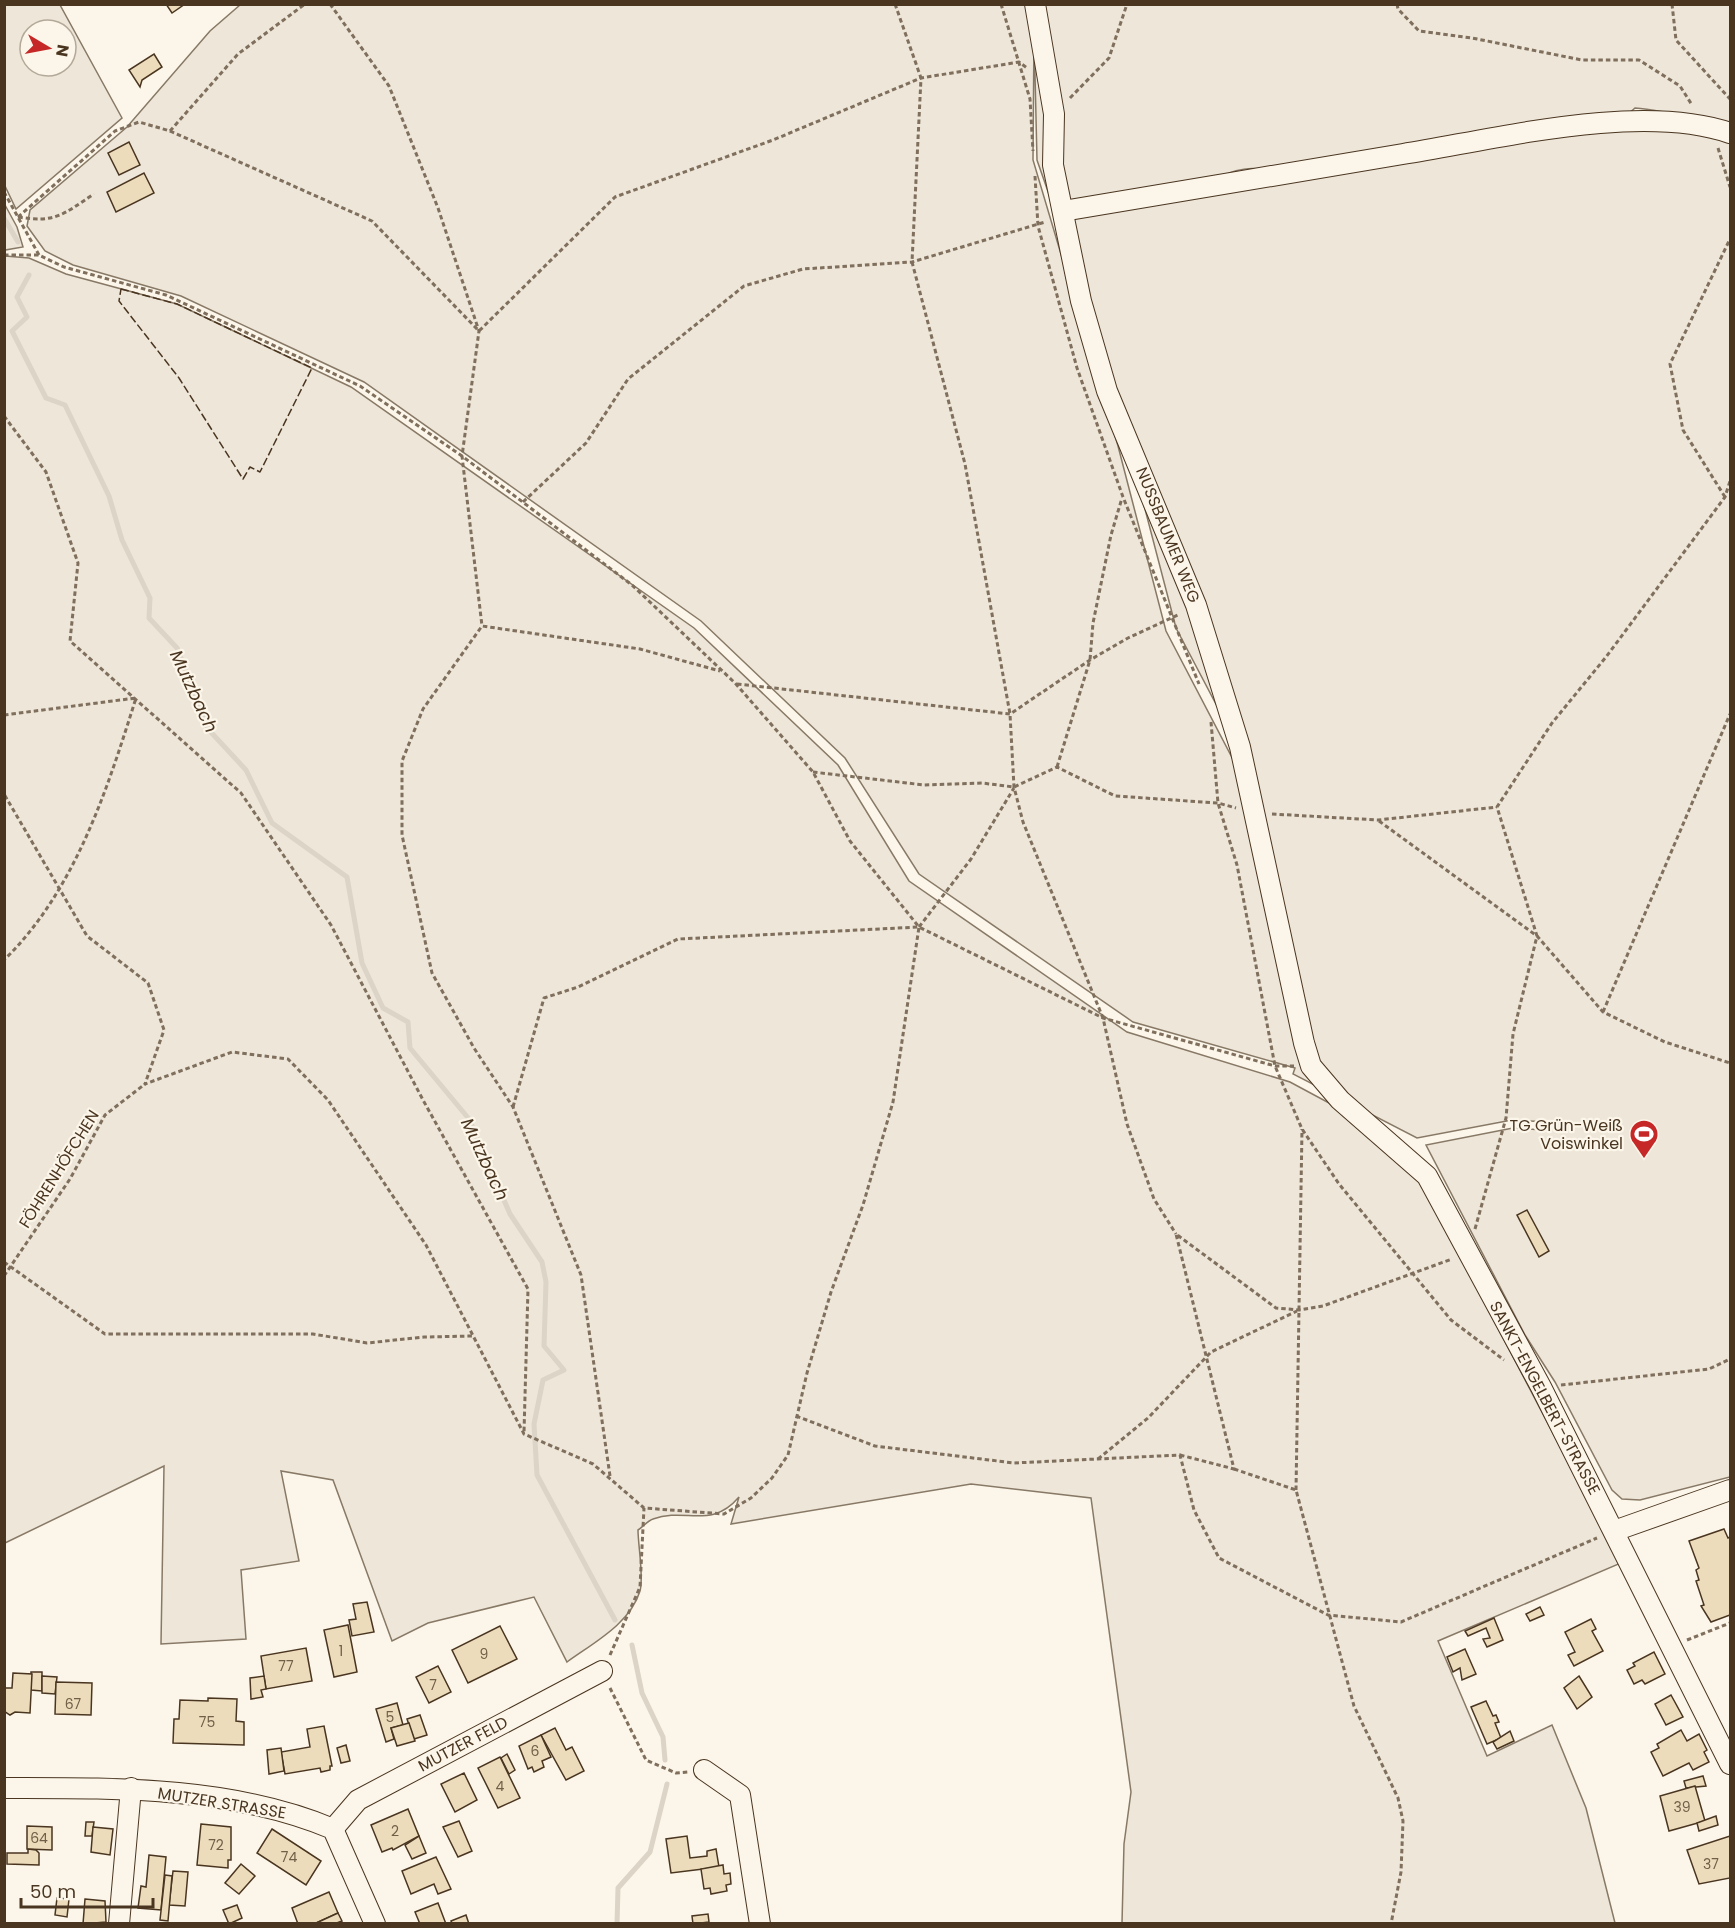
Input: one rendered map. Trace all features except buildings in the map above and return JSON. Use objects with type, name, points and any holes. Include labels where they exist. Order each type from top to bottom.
[{"type":"street","name":"NUSSBAUMER WEG","points":[[1035,4],[1050,86],[1053,114],[1053,165],[1081,301],[1107,391],[1196,605],[1240,747],[1304,1043],[1311,1066]]},
{"type":"street","points":[[1063,211],[1555,129],[1645,120],[1711,126],[1731,133]]},
{"type":"street","name":"SANKT-ENGELBERT-STRASSE","points":[[1311,1066],[1340,1100],[1427,1176],[1614,1531],[1729,1760]]},
{"type":"street","points":[[1614,1531],[1731,1490]]},
{"type":"street","name":"MUTZER FELD","points":[[333,1829],[358,1800],[602,1671]]},
{"type":"street","points":[[704,1770],[740,1795],[760,1923]]},
{"type":"street","name":"MUTZER STRASSE","points":[[4,1788],[131,1788],[237,1802],[305,1817],[333,1829]]},
{"type":"street","points":[[119,1923],[131,1788]]},
{"type":"street","points":[[333,1829],[375,1923]]},
{"type":"path","points":[[170,131],[238,54],[305,4]]},
{"type":"path","points":[[330,4],[389,86],[438,208],[479,331],[462,456],[482,626],[423,709],[402,761],[402,835],[432,974],[474,1048],[513,1107],[581,1275],[610,1478]]},
{"type":"path","points":[[895,4],[921,78],[912,262],[965,464],[1010,714],[1014,787],[1023,822],[1103,1018],[1127,1124],[1154,1199],[1176,1234],[1234,1469]]},
{"type":"path","points":[[1001,4],[1029,99],[1034,157]]},
{"type":"path","points":[[1053,114],[1109,57],[1127,4]]},
{"type":"path","points":[[1397,4],[1398,9],[1419,31],[1472,38],[1582,60],[1639,60],[1680,86],[1696,111]]},
{"type":"path","points":[[1672,4],[1676,40],[1731,99]]},
{"type":"path","points":[[479,331],[615,197],[773,140],[921,78],[1019,62],[1050,86]]},
{"type":"path","points":[[18,217],[115,131],[139,122],[170,131],[372,221],[479,331]]},
{"type":"path","points":[[1711,126],[1731,187]]},
{"type":"path","points":[[1034,168],[1038,226],[1077,368],[1123,497],[1202,692]]},
{"type":"path","points":[[4,192],[39,255]]},
{"type":"path","points":[[18,217],[44,221],[55,218],[94,194]]},
{"type":"path","points":[[523,502],[586,443],[628,379],[744,286],[803,269],[912,262],[1038,226],[1063,211]]},
{"type":"path","points":[[1725,497],[1683,430],[1670,364],[1715,277],[1731,239]]},
{"type":"path","points":[[4,255],[39,255],[64,267],[166,295],[360,386],[462,456],[632,585],[735,683],[813,772],[850,841],[919,927],[1103,1018],[1275,1066],[1237,865],[1218,803],[1211,713]]},
{"type":"path","points":[[4,416],[46,472],[78,563],[70,641],[241,793],[331,925],[423,1100],[528,1289],[524,1434],[593,1464],[644,1508],[724,1514],[751,1498],[772,1478],[788,1455],[796,1416],[831,1292],[863,1205],[892,1102],[919,927],[971,859],[1014,787]]},
{"type":"path","points":[[1497,807],[1552,723],[1606,657],[1725,497],[1731,481]]},
{"type":"path","points":[[813,772],[924,785],[982,783],[1014,787],[1058,766],[1090,660],[1097,601],[1111,535],[1123,497]]},
{"type":"path","points":[[735,683],[1010,714],[1090,660],[1128,638],[1196,605]]},
{"type":"path","points":[[482,626],[640,649],[721,672]]},
{"type":"path","points":[[4,715],[136,698]]},
{"type":"path","points":[[4,960],[60,889],[81,849],[112,773],[136,698]]},
{"type":"path","points":[[1602,1012],[1731,714]]},
{"type":"path","points":[[1058,766],[1115,796],[1218,803],[1254,813],[1378,820],[1497,807]]},
{"type":"path","points":[[4,794],[87,936],[148,983],[164,1030],[145,1084]]},
{"type":"path","points":[[1176,1234],[1276,1308],[1299,1310],[1323,1306],[1469,1253],[1506,1118],[1513,1034],[1537,936],[1497,807]]},
{"type":"path","points":[[1378,820],[1537,936],[1602,1012],[1665,1042],[1731,1064]]},
{"type":"path","points":[[513,1107],[544,998],[578,987],[678,939],[919,927]]},
{"type":"path","name":"FÖHRENHÖFCHEN","points":[[4,1276],[70,1179],[105,1114],[145,1084],[232,1052],[288,1059],[328,1100],[420,1235],[524,1434]]},
{"type":"path","points":[[1302,1129],[1296,1491],[1354,1706],[1398,1798],[1403,1821],[1401,1872],[1391,1923]]},
{"type":"path","points":[[4,1262],[105,1334],[314,1334],[366,1343],[424,1337],[474,1336]]},
{"type":"path","points":[[4,1269],[11,1265]]},
{"type":"path","points":[[1097,1459],[1148,1418],[1211,1352],[1299,1310]]},
{"type":"path","points":[[796,1416],[875,1446],[1014,1463],[1180,1455],[1234,1469],[1296,1491]]},
{"type":"path","points":[[1180,1455],[1194,1510],[1219,1558],[1328,1616],[1401,1622],[1614,1531]]},
{"type":"path","points":[[644,1508],[640,1587],[602,1671],[646,1760],[676,1773],[704,1770]]},
{"type":"path","points":[[1671,1646],[1731,1623]]},
{"type":"shaded area","points":[[5,4],[60,5],[67,18],[18,18],[18,78],[78,78],[78,38],[122,118],[16,209],[5,186]]},
{"type":"shaded area","points":[[240,5],[1730,5],[1730,127],[1671,113],[1635,108],[1627,115],[1272,171],[1237,170],[1219,180],[1053,206],[1037,160],[1034,32],[1033,160],[1118,446],[1166,631],[1250,792],[1239,748],[1176,628],[1128,444],[1058,220],[1585,132],[1664,128],[1730,140],[1730,1477],[1640,1500],[1622,1499],[1612,1490],[1555,1382],[1525,1335],[1426,1145],[1513,1128],[1544,1130],[1550,1122],[1512,1120],[1417,1138],[1293,1074],[1295,1068],[1133,1022],[919,874],[845,758],[701,621],[364,382],[181,296],[73,265],[45,251],[27,226],[30,210],[127,127],[210,31]]},
{"type":"shaded area","points":[[5,205],[17,227],[23,247],[5,250]]},
{"type":"shaded area","points":[[5,256],[29,258],[66,274],[177,304],[351,387],[694,628],[838,765],[909,881],[1127,1032],[1290,1082],[1400,1141],[1621,1563],[1438,1641],[1487,1756],[1552,1725],[1586,1808],[1615,1923],[1122,1923],[1124,1844],[1131,1792],[1091,1498],[971,1484],[731,1524],[739,1497],[729,1507],[718,1513],[698,1516],[665,1516],[653,1519],[638,1530],[641,1578],[640,1591],[635,1603],[610,1632],[567,1662],[534,1597],[428,1623],[392,1641],[333,1480],[281,1471],[299,1561],[241,1570],[246,1639],[161,1644],[164,1466],[5,1543]]},
{"type":"waterway","name":"Mutzbach","points":[[4,218],[18,242]]},
{"type":"waterway","name":"Mutzbach","points":[[29,275],[17,297],[27,317],[12,331],[46,398],[65,405],[109,496],[122,540],[150,598],[149,618],[177,648],[208,729],[246,770],[272,823],[347,877],[362,963],[383,1008],[408,1022],[410,1048],[469,1119],[510,1214],[542,1262],[546,1282],[544,1346],[564,1370],[543,1380],[534,1424],[537,1475],[615,1620]]},
{"type":"waterway","name":"Mutzbach","points":[[632,1645],[642,1693],[663,1737],[665,1760]]},
{"type":"waterway","name":"Mutzbach","points":[[617,1924],[618,1888],[650,1852],[667,1784]]},
{"type":"fence","points":[[121,289],[177,304],[312,368],[260,472],[250,467],[243,479],[179,378],[119,301],[121,289]]},
{"type":"place","name":"TG Grün-Weiß Voiswinkel","points":[[1644,1160]]}]
